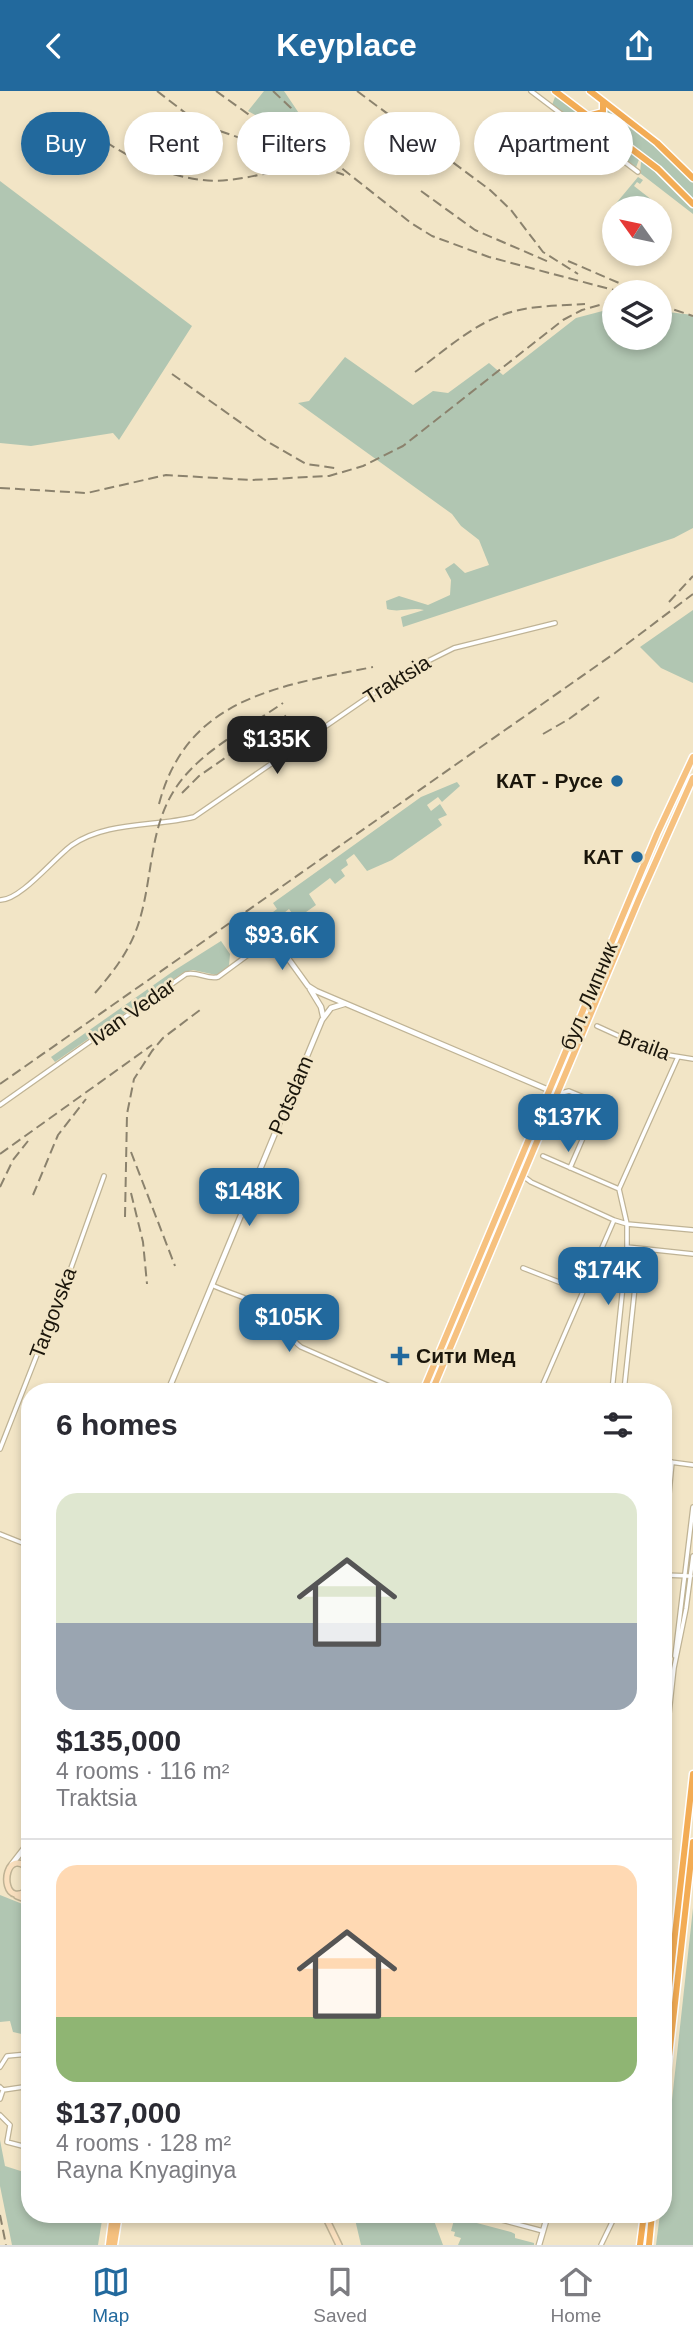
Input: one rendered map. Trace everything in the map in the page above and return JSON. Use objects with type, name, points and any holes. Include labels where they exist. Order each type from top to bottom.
[{"type":"highway","points":[[555,91],[583,112]]},
{"type":"highway","points":[[590,91],[657,143],[693,178]]},
{"type":"highway","points":[[603,102],[603,112]]},
{"type":"highway","points":[[633,150],[658,169],[693,204]]},
{"type":"highway","points":[[672,1961],[693,1775]]},
{"type":"highway","points":[[672,2030],[693,1842]]},
{"type":"highway","points":[[640,2245],[643,2223]]},
{"type":"highway","points":[[649,2245],[651,2223]]},
{"type":"main road","name":"бул. Липник","points":[[426,1383],[631,895],[693,757]]},
{"type":"main road","name":"бул. Липник","points":[[435,1383],[639,898],[693,778]]},
{"type":"main road","points":[[631,895],[639,898]]},
{"type":"main road","points":[[6,1867],[1,1879],[4,1887],[12,1893],[21,1894]]},
{"type":"main road","points":[[0,1888],[21,1897]]},
{"type":"main road","points":[[109,2245],[112,2223]]},
{"type":"main road","points":[[114,2245],[118,2223]]},
{"type":"main road","points":[[328,2223],[339,2245]]},
{"type":"street","points":[[530,91],[638,172]]},
{"type":"street","name":"Traktsia","points":[[0,900],[5,901],[16,894],[83,838],[134,825],[194,817],[423,661],[454,648],[555,623]]},
{"type":"street","points":[[273,931],[278,935],[276,943],[267,941],[268,933],[273,931]]},
{"type":"street","name":"Ivan Vedar","points":[[0,1105],[186,974],[192,972],[214,978],[267,941]]},
{"type":"street","points":[[276,943],[321,1007],[322,1020]]},
{"type":"street","points":[[308,986],[344,1004],[558,1094],[569,1091],[598,1103],[570,1168]]},
{"type":"street","points":[[322,1020],[331,1007],[344,1004]]},
{"type":"street","name":"Potsdam","points":[[171,1383],[322,1020]]},
{"type":"street","name":"Braila","points":[[597,1026],[656,1053],[693,1059]]},
{"type":"street","points":[[613,1383],[627,1247],[627,1224],[619,1189],[678,1057]]},
{"type":"street","points":[[543,1156],[619,1189]]},
{"type":"street","name":"Targovska","points":[[26,1383],[104,1175]]},
{"type":"street","points":[[523,1176],[614,1220],[627,1224],[693,1230]]},
{"type":"street","points":[[543,1383],[614,1220]]},
{"type":"street","points":[[627,1247],[693,1254]]},
{"type":"street","points":[[625,1383],[639,1249]]},
{"type":"street","points":[[523,1268],[582,1291]]},
{"type":"street","points":[[212,1285],[273,1312],[281,1320],[290,1338],[301,1347],[383,1383]]},
{"type":"street","name":"Targovska","points":[[0,1450],[21,1396]]},
{"type":"street","points":[[672,1462],[693,1465]]},
{"type":"street","points":[[672,1686],[693,1507]]},
{"type":"street","points":[[0,1534],[21,1542]]},
{"type":"street","points":[[674,1668],[693,1556]]},
{"type":"street","points":[[672,1575],[691,1576]]},
{"type":"street","points":[[6,1867],[21,1855]]},
{"type":"street","points":[[0,2067],[7,2056],[21,2055]]},
{"type":"street","points":[[0,2099],[1,2088],[21,2087]]},
{"type":"street","points":[[0,2115],[11,2127],[7,2142],[21,2146]]},
{"type":"street","points":[[513,2223],[543,2231]]},
{"type":"street","points":[[539,2245],[545,2223]]},
{"type":"street","points":[[601,2245],[612,2223]]},
{"type":"green space","points":[[264,91],[284,91],[298,112],[250,112]]},
{"type":"green space","points":[[555,97],[578,112],[561,112],[552,105]]},
{"type":"green space","points":[[633,128],[693,183],[693,201],[633,146]]},
{"type":"green space","points":[[633,152],[640,157],[635,170],[633,168]]},
{"type":"green space","points":[[644,161],[658,171],[693,208],[693,214],[640,173],[641,162]]},
{"type":"green space","points":[[638,177],[643,180],[634,186],[647,196],[622,196]]},
{"type":"green space","points":[[0,181],[192,326],[119,440],[113,433],[31,446],[0,443]]},
{"type":"green space","points":[[602,311],[602,350],[672,350],[672,312],[693,315],[693,528],[674,538],[403,627],[401,617],[424,610],[387,609],[386,601],[399,596],[428,605],[450,595],[451,580],[445,569],[454,563],[465,573],[489,565],[479,540],[461,526],[452,514],[298,403],[309,401],[345,357],[413,405],[433,391],[448,393],[489,363],[503,375],[576,318]]},
{"type":"green space","points":[[693,610],[693,683],[661,668],[640,647]]},
{"type":"green space","points":[[457,782],[460,786],[442,802],[438,797],[427,805],[431,811],[440,804],[447,815],[438,819],[442,825],[392,860],[367,871],[354,854],[346,860],[348,865],[341,870],[345,876],[335,884],[330,878],[309,894],[316,905],[299,917],[294,916],[289,909],[284,913],[290,922],[285,926],[280,922],[273,912],[277,909],[273,903],[421,797]]},
{"type":"green space","points":[[221,941],[230,954],[229,966],[216,975],[193,970],[184,972],[55,1062],[51,1057],[175,970]]},
{"type":"green space","points":[[0,1895],[21,1903],[21,2034],[13,2032],[10,2021],[0,2022]]},
{"type":"green space","points":[[693,1908],[693,2245],[656,2245],[659,2223],[672,2223],[672,2100]]},
{"type":"green space","points":[[0,2140],[5,2166],[21,2171],[21,2223],[102,2223],[98,2245],[12,2245],[0,2186]]},
{"type":"green space","points":[[356,2223],[435,2223],[443,2245],[361,2245]]},
{"type":"green space","points":[[453,2223],[477,2223],[511,2232],[515,2234],[515,2238],[534,2245],[458,2245],[461,2238],[454,2236],[455,2232],[451,2231]]},
{"type":"railway","points":[[157,91],[188,115],[211,128],[237,137]]},
{"type":"railway","points":[[216,91],[245,112]]},
{"type":"railway","points":[[273,91],[291,108],[313,141],[330,159],[411,223],[432,236],[489,257],[602,287]]},
{"type":"railway","points":[[357,91],[490,190],[511,210],[543,252],[578,274]]},
{"type":"railway","points":[[110,144],[148,165],[180,176],[212,181],[259,175]]},
{"type":"railway","points":[[421,191],[475,230],[549,262]]},
{"type":"railway","points":[[568,261],[612,280]]},
{"type":"railway","points":[[415,372],[469,332],[505,314],[545,306],[585,304]]},
{"type":"railway","points":[[0,488],[87,493],[166,475],[251,480],[329,476],[363,466],[403,446],[563,320],[582,310],[602,304]]},
{"type":"railway","points":[[672,309],[693,316]]},
{"type":"railway","points":[[172,374],[268,442],[306,464],[335,468]]},
{"type":"railway","points":[[669,602],[693,576]]},
{"type":"railway","points":[[0,1084],[615,653],[693,594]]},
{"type":"railway","points":[[159,804],[172,768],[191,740],[214,719],[272,690],[373,667]]},
{"type":"railway","points":[[543,734],[599,697]]},
{"type":"railway","points":[[95,993],[117,966],[133,937],[145,898],[157,832],[168,801],[177,786],[199,761],[283,703]]},
{"type":"railway","points":[[182,793],[199,776],[287,715]]},
{"type":"railway","points":[[125,1217],[127,1114],[134,1079],[163,1038],[200,1010]]},
{"type":"railway","points":[[0,1154],[152,1045]]},
{"type":"railway","points":[[33,1195],[58,1135],[86,1099]]},
{"type":"railway","points":[[0,1187],[13,1160],[28,1141]]},
{"type":"railway","points":[[131,1152],[175,1266]]},
{"type":"railway","points":[[131,1193],[143,1242],[147,1284]]},
{"type":"railway","points":[[0,2215],[6,2245]]},
{"type":"place","name":"КАТ - Русе","points":[[617,781]]},
{"type":"place","name":"КАТ","points":[[637,857]]},
{"type":"place","name":"Сити Мед","points":[[400,1356]]}]
